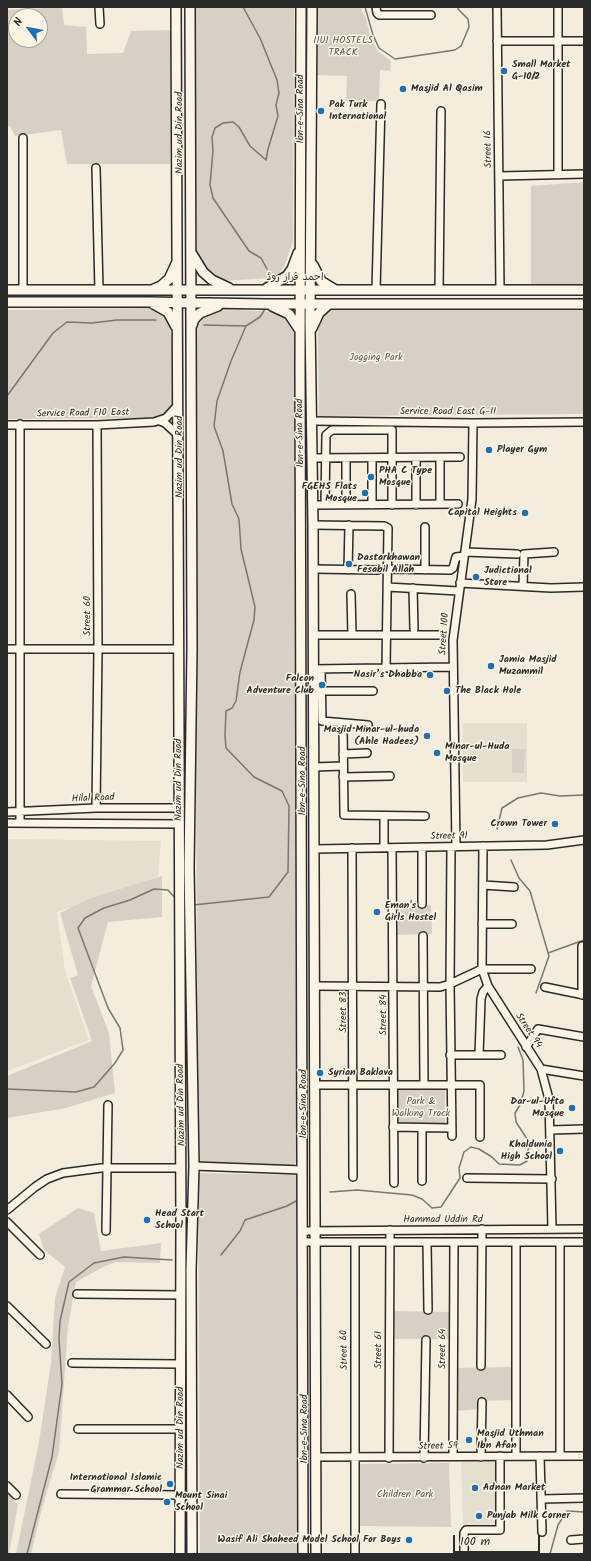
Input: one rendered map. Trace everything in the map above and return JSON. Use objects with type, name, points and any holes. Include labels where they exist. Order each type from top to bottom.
[{"type":"main road","name":"Nazim ud Din Road","points":[[176,7],[181,1138],[180,1554]]},
{"type":"main road","name":"Nazim ud Din Road","points":[[190,7],[192,303],[190,923],[194,1166],[191,1270],[192,1554]]},
{"type":"main road","name":"Ibn-e-Sina Road","points":[[301,7],[300,432],[303,1554]]},
{"type":"main road","name":"Ibn-e-Sina Road","points":[[312,7],[311,367],[313,458],[313,635],[317,669],[314,767],[314,1242],[316,1554]]},
{"type":"main road","points":[[301,73],[312,74]]},
{"type":"main road","points":[[262,290],[276,284],[287,276],[292,269],[301,242]]},
{"type":"main road","points":[[191,253],[200,268],[212,280],[232,289]]},
{"type":"main road","points":[[150,290],[161,286],[169,279],[175,268],[177,254]]},
{"type":"main road","points":[[311,262],[321,281],[334,289]]},
{"type":"main road","name":"احمد فراز روڈ","points":[[7,290],[584,290]]},
{"type":"main road","points":[[7,302],[178,302],[225,304],[584,304]]},
{"type":"main road","points":[[148,302],[168,312],[178,332]]},
{"type":"main road","points":[[191,327],[194,319],[200,313],[225,304]]},
{"type":"main road","points":[[267,304],[289,314],[300,330]]},
{"type":"main road","points":[[311,333],[317,317],[329,304]]},
{"type":"main road","points":[[300,367],[311,367]]},
{"type":"main road","points":[[300,432],[312,432]]},
{"type":"main road","points":[[178,486],[192,486]]},
{"type":"main road","points":[[179,721],[191,721]]},
{"type":"main road","points":[[301,846],[315,847]]},
{"type":"main road","points":[[180,868],[190,867]]},
{"type":"main road","points":[[302,1135],[315,1136]]},
{"type":"main road","points":[[181,1138],[193,1138]]},
{"type":"main road","points":[[180,1270],[191,1270]]},
{"type":"street","points":[[99,7],[100,24]]},
{"type":"street","name":"Street 16","points":[[497,7],[500,176],[500,290]]},
{"type":"street","points":[[558,7],[558,175]]},
{"type":"street","points":[[376,9],[379,15],[431,15]]},
{"type":"street","points":[[497,41],[584,41]]},
{"type":"street","points":[[376,290],[381,104]]},
{"type":"street","points":[[439,290],[441,111]]},
{"type":"street","points":[[23,138],[23,290]]},
{"type":"street","points":[[96,168],[99,290]]},
{"type":"street","points":[[500,176],[584,174]]},
{"type":"street","points":[[160,421],[172,413],[177,406]]},
{"type":"street","points":[[160,421],[165,423],[178,435]]},
{"type":"street","name":"Service Road F10 East","points":[[7,424],[97,425],[160,421]]},
{"type":"street","name":"Service Road East G-11","points":[[312,421],[473,423],[584,422]]},
{"type":"street","name":"Street 100","points":[[452,1136],[450,1085],[450,984],[453,847],[453,640],[458,591],[465,554],[472,499],[473,423]]},
{"type":"street","points":[[20,424],[20,823]]},
{"type":"street","name":"Street 60","points":[[96,808],[98,649],[97,425]]},
{"type":"street","points":[[325,505],[326,435],[332,430],[392,430],[392,505]]},
{"type":"street","points":[[313,458],[460,457]]},
{"type":"street","points":[[346,458],[346,505]]},
{"type":"street","points":[[372,458],[372,505]]},
{"type":"street","points":[[416,458],[416,504]]},
{"type":"street","points":[[440,458],[440,504]]},
{"type":"street","points":[[313,505],[458,504]]},
{"type":"street","points":[[313,525],[384,526],[388,528],[386,668]]},
{"type":"street","points":[[348,570],[349,525]]},
{"type":"street","points":[[424,527],[425,570]]},
{"type":"street","points":[[523,586],[524,554],[554,552]]},
{"type":"street","points":[[388,570],[452,570],[456,557],[465,554],[517,554]]},
{"type":"street","points":[[313,569],[378,570]]},
{"type":"street","points":[[460,583],[551,588],[584,587]]},
{"type":"street","points":[[387,587],[458,591]]},
{"type":"street","points":[[413,588],[414,629]]},
{"type":"street","points":[[351,594],[352,635]]},
{"type":"street","points":[[313,635],[441,635]]},
{"type":"street","points":[[7,649],[179,649]]},
{"type":"street","points":[[368,725],[322,721],[321,691],[317,669],[453,667]]},
{"type":"street","points":[[321,691],[373,691]]},
{"type":"street","points":[[343,724],[344,815],[425,816]]},
{"type":"street","points":[[343,754],[367,753]]},
{"type":"street","points":[[314,767],[343,766]]},
{"type":"street","points":[[343,777],[390,776]]},
{"type":"street","name":"Hilal Road","points":[[7,812],[96,808],[180,808]]},
{"type":"street","points":[[384,816],[384,848]]},
{"type":"street","points":[[7,823],[180,824]]},
{"type":"street","name":"Street 91","points":[[315,847],[392,848],[546,845],[584,840]]},
{"type":"street","name":"Street 94","points":[[483,846],[482,969],[488,986],[540,1069],[550,1099],[552,1229]]},
{"type":"street","points":[[422,847],[422,904]]},
{"type":"street","name":"Street 83","points":[[352,848],[354,986],[353,1177]]},
{"type":"street","name":"Street 84","points":[[392,848],[394,1183]]},
{"type":"street","points":[[483,885],[514,887]]},
{"type":"street","points":[[482,924],[512,924]]},
{"type":"street","points":[[423,936],[422,987],[424,1085]]},
{"type":"street","points":[[545,987],[583,995],[582,946]]},
{"type":"street","points":[[315,986],[440,987],[482,969],[531,969]]},
{"type":"street","points":[[479,1055],[481,999],[483,992],[488,986]]},
{"type":"street","points":[[526,1047],[538,1029],[584,1037]]},
{"type":"street","points":[[450,1055],[500,1055]]},
{"type":"street","points":[[540,1069],[584,1076]]},
{"type":"street","points":[[315,1085],[480,1085],[480,1137]]},
{"type":"street","points":[[106,1231],[108,1105]]},
{"type":"street","points":[[393,1127],[451,1128]]},
{"type":"street","points":[[422,1128],[422,1181]]},
{"type":"street","points":[[551,1130],[584,1129]]},
{"type":"street","points":[[194,1166],[302,1170]]},
{"type":"street","points":[[7,1210],[18,1199],[47,1179],[78,1170],[181,1168]]},
{"type":"street","points":[[467,1178],[552,1179]]},
{"type":"street","points":[[7,1222],[40,1255]]},
{"type":"street","points":[[481,1366],[482,1229]]},
{"type":"street","name":"Hammad Uddin Rd","points":[[302,1231],[584,1229]]},
{"type":"street","name":"Street 61","points":[[389,1458],[390,1230]]},
{"type":"street","points":[[302,1242],[584,1242]]},
{"type":"street","name":"Street 60","points":[[355,1242],[356,1554]]},
{"type":"street","points":[[427,1242],[428,1310]]},
{"type":"street","name":"Street 64","points":[[453,1456],[454,1242]]},
{"type":"street","points":[[516,1242],[516,1455]]},
{"type":"street","points":[[560,1242],[560,1456]]},
{"type":"street","points":[[77,1294],[180,1295]]},
{"type":"street","points":[[7,1306],[46,1344]]},
{"type":"street","points":[[424,1458],[426,1340]]},
{"type":"street","points":[[72,1363],[180,1364]]},
{"type":"street","points":[[7,1395],[28,1417]]},
{"type":"street","points":[[481,1457],[482,1402]]},
{"type":"street","points":[[78,1429],[180,1429]]},
{"type":"street","name":"Street 59","points":[[316,1457],[424,1458],[516,1455],[584,1456]]},
{"type":"street","points":[[464,1554],[465,1532],[500,1530],[500,1456]]},
{"type":"street","points":[[540,1456],[542,1532]]},
{"type":"street","points":[[7,1486],[16,1495]]},
{"type":"street","points":[[60,1494],[180,1495]]},
{"type":"street","points":[[542,1499],[584,1498]]},
{"type":"street","points":[[571,1540],[584,1539]]},
{"type":"shaded area","points":[[463,723],[527,723],[527,782],[463,782]]},
{"type":"shaded area","points":[[7,839],[161,841],[158,877],[57,912],[65,971],[89,1040],[7,1071]]},
{"type":"shaded area","name":"Adnan Market","points":[[498,1459],[501,1524],[463,1525],[461,1460]]},
{"type":"green space","points":[[62,7],[64,25],[86,27],[87,54],[123,53],[131,31],[172,30],[170,164],[67,164],[61,130],[15,136],[10,126],[7,126],[7,10],[8,48],[48,48],[48,8],[44,8]]},
{"type":"green space","points":[[193,7],[294,7],[293,242],[284,267],[279,274],[271,278],[221,281],[203,270],[194,255]]},
{"type":"green space","name":"IIUI HOSTELS TRACK","points":[[315,7],[360,7],[366,19],[371,39],[378,51],[391,61],[390,71],[380,70],[379,101],[346,101],[347,76],[315,75]]},
{"type":"green space","points":[[584,182],[583,284],[531,285],[531,186]]},
{"type":"green space","name":"Jogging Park","points":[[317,300],[584,301],[584,414],[319,416]]},
{"type":"green space","points":[[154,308],[165,313],[170,327],[172,344],[172,402],[168,411],[156,417],[146,418],[7,419],[7,310]]},
{"type":"green space","points":[[239,310],[278,312],[290,318],[294,335],[298,1160],[294,1165],[203,1165],[199,1163],[198,1158],[194,403],[196,320],[215,311]]},
{"type":"green space","points":[[512,749],[525,749],[524,773],[512,773]]},
{"type":"green space","points":[[162,876],[162,917],[108,922],[91,986],[109,1033],[115,1093],[66,1108],[7,1118],[7,1076],[92,1041],[70,978],[78,975],[60,913],[91,898]]},
{"type":"green space","points":[[394,905],[431,905],[432,934],[394,935]]},
{"type":"green space","name":"Park & Walking Track","points":[[445,1089],[445,1125],[397,1126],[396,1090]]},
{"type":"green space","points":[[198,1173],[295,1175],[299,1179],[300,1554],[200,1554]]},
{"type":"green space","points":[[78,1208],[94,1213],[101,1251],[161,1243],[160,1263],[116,1262],[103,1267],[76,1282],[68,1326],[59,1452],[42,1508],[31,1554],[16,1554],[39,1442],[51,1363],[55,1298],[65,1267],[44,1250],[39,1234]]},
{"type":"green space","points":[[391,1311],[451,1312],[450,1339],[391,1339]]},
{"type":"green space","points":[[511,1367],[512,1400],[481,1401],[480,1409],[455,1411],[455,1368]]},
{"type":"green space","name":"Children Park","points":[[449,1463],[451,1527],[360,1526],[359,1464]]},
{"type":"green space","points":[[7,1492],[18,1505],[9,1554],[7,1554]]},
{"type":"waterway","points":[[243,7],[260,38],[277,80],[279,93],[276,105],[278,116],[266,160],[250,146],[239,127],[233,122],[223,123],[215,128],[212,137],[213,151],[210,185],[213,198],[249,251],[261,258],[267,269]]},
{"type":"waterway","points":[[365,7],[373,35],[379,48],[395,59],[455,50],[461,46],[469,27],[468,19],[458,9],[458,7]]},
{"type":"waterway","points":[[193,905],[269,897],[288,872],[289,806],[282,791],[254,777],[226,748],[225,736],[226,711],[232,708],[236,701],[240,672],[254,620],[255,607],[241,549],[239,519],[232,504],[223,451],[214,426],[217,401],[231,361],[246,326],[260,317],[265,309]]},
{"type":"waterway","points":[[7,396],[53,333],[67,322],[92,323],[117,320],[156,320]]},
{"type":"waterway","points":[[204,325],[246,326]]},
{"type":"waterway","points":[[497,829],[502,808],[518,798],[541,793],[560,796],[584,795]]},
{"type":"waterway","points":[[511,860],[519,878],[530,891],[549,956],[536,993]]},
{"type":"waterway","points":[[7,1089],[76,1092],[94,1087],[115,1063],[123,1050],[120,1028],[108,1008],[78,928],[85,918],[104,908],[130,900],[154,889],[168,890],[176,899]]},
{"type":"waterway","points":[[548,953],[584,940]]},
{"type":"waterway","points":[[330,1192],[357,1190],[412,1195],[422,1199],[432,1208],[441,1207],[460,1178],[459,1168],[464,1152],[471,1147],[479,1149],[492,1157],[499,1164],[520,1165],[527,1161],[529,1142],[516,1122],[515,1113],[520,1105],[524,1091],[523,1060],[518,1047]]},
{"type":"waterway","points":[[221,1255],[240,1231],[245,1220],[287,1206],[298,1200]]},
{"type":"waterway","points":[[27,1554],[52,1457],[62,1384],[59,1339],[60,1321],[69,1282],[94,1263],[124,1257],[172,1260]]},
{"type":"waterway","points":[[550,1554],[558,1525],[567,1511],[584,1512]]},
{"type":"place","name":"Small Market G-10/2","points":[[504,71]]},
{"type":"place","name":"Masjid Al Qasim","points":[[403,89]]},
{"type":"place","name":"Pak Turk International","points":[[321,111]]},
{"type":"place","name":"Player Gym","points":[[489,450]]},
{"type":"place","name":"PHA C Type Mosque","points":[[371,477]]},
{"type":"place","name":"FGEHS Flats Mosque","points":[[365,493]]},
{"type":"place","name":"Capital Heights","points":[[525,513]]},
{"type":"place","name":"Dastarkhawan Fesabil Allah","points":[[349,564]]},
{"type":"place","name":"Judictional Store","points":[[476,577]]},
{"type":"place","name":"Jamia Masjid Muzammil","points":[[491,666]]},
{"type":"place","name":"Nasir’s Dhabba","points":[[430,675]]},
{"type":"place","name":"Falcon Adventure Club","points":[[322,685]]},
{"type":"place","name":"The Black Hole","points":[[447,691]]},
{"type":"place","name":"Masjid Minar-ul-huda (Ahle Hadees)","points":[[427,736]]},
{"type":"place","name":"Minar-ul-Huda Mosque","points":[[437,753]]},
{"type":"place","name":"Crown Tower","points":[[555,824]]},
{"type":"place","name":"Eman's Girls Hostel","points":[[377,912]]},
{"type":"place","name":"Syrian Baklava","points":[[320,1073]]},
{"type":"place","name":"Dar-ul-Ufta Mosque","points":[[572,1108]]},
{"type":"place","name":"Khaldunia High School","points":[[560,1151]]},
{"type":"place","name":"Head Start School","points":[[147,1220]]},
{"type":"place","name":"Masjid Uthman Ibn Afan","points":[[469,1440]]},
{"type":"place","name":"International Islamic Grammar School","points":[[170,1484]]},
{"type":"place","name":"Adnan Market","points":[[475,1488]]},
{"type":"place","name":"Mount Sinai School","points":[[167,1502]]},
{"type":"place","name":"Punjab Milk Corner","points":[[479,1516]]},
{"type":"place","name":"Wasif Ali Shaheed Model School For Boys","points":[[409,1540]]}]
